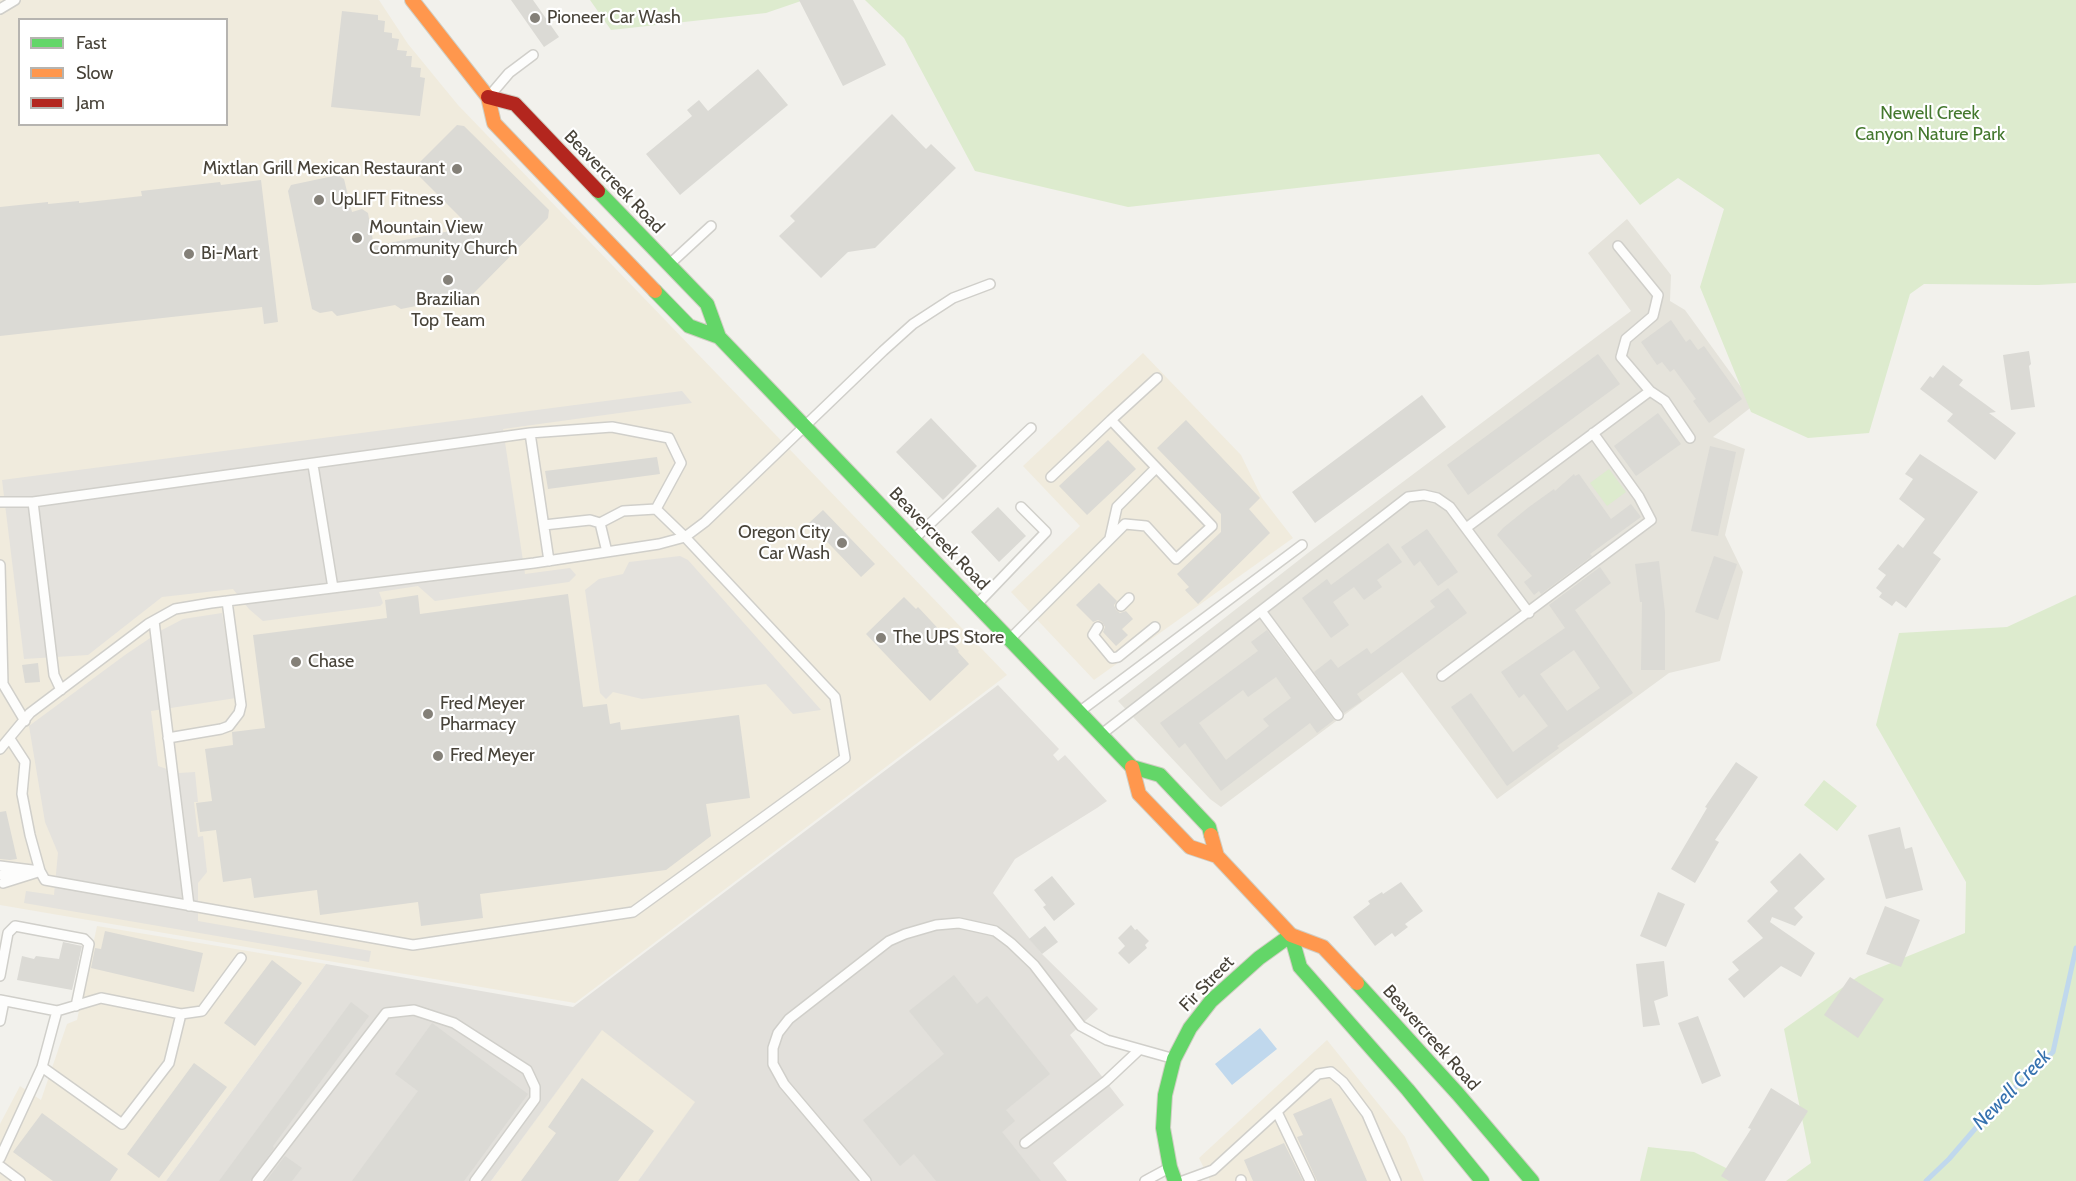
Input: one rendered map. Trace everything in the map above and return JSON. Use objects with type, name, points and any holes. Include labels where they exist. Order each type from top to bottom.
[{"type":"main road","name":"Beavercreek Road","points":[[412,0],[488,97],[494,123],[689,326],[719,338],[1132,767],[1160,776],[1209,827],[1217,856],[1291,935],[1323,947],[1458,1094],[1532,1181]]},
{"type":"main road","name":"Beavercreek Road","points":[[488,97],[515,104],[707,304],[719,338]]},
{"type":"main road","points":[[556,188],[597,213],[649,265],[660,269],[669,265]]},
{"type":"main road","name":"Beavercreek Road","points":[[1132,767],[1139,794],[1190,847],[1217,856]]},
{"type":"main road","name":"Beavercreek Road","points":[[1291,935],[1300,967],[1408,1090],[1482,1181]]},
{"type":"main road","name":"Fir Street","points":[[1175,1181],[1170,1167],[1164,1128],[1165,1095],[1174,1059],[1190,1028],[1211,1000],[1259,958],[1291,935]]},
{"type":"lane","points":[[0,9],[15,0]]},
{"type":"lane","points":[[488,97],[509,73],[533,56]]},
{"type":"lane","points":[[669,265],[711,226]]},
{"type":"lane","points":[[1618,246],[1658,295],[1653,316],[1626,339],[1621,357],[1650,391],[1665,401],[1690,438]]},
{"type":"lane","points":[[0,749],[30,713],[154,621],[175,609],[549,561],[659,544],[685,537],[705,522],[913,324],[953,298],[990,284]]},
{"type":"lane","points":[[1051,477],[1157,378]]},
{"type":"lane","points":[[1466,528],[1650,391]]},
{"type":"lane","points":[[1010,639],[1125,524],[1146,526],[1176,559],[1212,526],[1111,420]]},
{"type":"lane","points":[[0,502],[33,502],[313,465],[530,433],[612,427],[669,438],[681,463],[656,509]]},
{"type":"lane","points":[[914,539],[1031,428]]},
{"type":"lane","points":[[530,433],[549,561]]},
{"type":"lane","points":[[1442,676],[1651,520],[1639,497],[1593,433]]},
{"type":"lane","points":[[313,465],[333,588]]},
{"type":"lane","points":[[1110,539],[1117,507],[1156,468]]},
{"type":"lane","points":[[1101,735],[1408,497],[1424,495],[1437,498],[1450,507],[1529,613]]},
{"type":"lane","points":[[33,502],[54,675],[62,690]]},
{"type":"lane","points":[[976,604],[1046,532],[1021,507]]},
{"type":"lane","points":[[10,739],[25,762],[22,794],[30,835],[40,871],[45,880],[413,945],[633,912],[844,758],[835,697],[656,509],[623,511],[600,523],[590,520],[544,525]]},
{"type":"lane","points":[[600,523],[607,552]]},
{"type":"lane","points":[[1079,712],[1302,545]]},
{"type":"lane","points":[[0,565],[2,685],[25,720]]},
{"type":"lane","points":[[1121,606],[1129,598]]},
{"type":"lane","points":[[168,738],[221,729],[235,720],[239,713],[241,705],[227,601]]},
{"type":"lane","points":[[1261,610],[1338,715]]},
{"type":"lane","points":[[154,621],[189,906]]},
{"type":"lane","points":[[1098,627],[1093,635],[1112,658],[1118,657],[1155,627]]},
{"type":"lane","points":[[2,875],[40,871]]},
{"type":"lane","points":[[2,875],[40,871]]},
{"type":"lane","points":[[866,1181],[784,1084],[773,1064],[773,1048],[778,1033],[789,1019],[889,941],[936,925],[959,923],[995,931],[1034,965],[1082,1026],[1107,1040],[1174,1059]]},
{"type":"lane","points":[[0,976],[8,933],[15,926],[84,939],[89,944],[76,1006]]},
{"type":"lane","points":[[0,1021],[2,1000],[57,1011],[101,998],[182,1014],[202,1011],[241,958]]},
{"type":"lane","points":[[257,1181],[386,1013],[414,1010],[454,1023],[527,1070],[535,1087],[535,1099],[475,1181]]},
{"type":"lane","points":[[0,1158],[42,1067],[57,1011]]},
{"type":"lane","points":[[42,1067],[122,1124],[169,1063],[182,1014]]},
{"type":"lane","points":[[1025,1143],[1106,1081],[1139,1050]]},
{"type":"lane","points":[[1183,1181],[1213,1170],[1318,1074],[1330,1072],[1343,1082],[1367,1114],[1396,1181]]},
{"type":"lane","points":[[1277,1112],[1310,1181]]},
{"type":"lane","points":[[0,1166],[20,1181]]},
{"type":"lane","points":[[1145,1181],[1170,1167]]},
{"type":"shaded area","points":[[0,0],[379,0],[408,44],[458,105],[1007,675],[575,1003],[0,905]]},
{"type":"shaded area","points":[[1627,219],[1671,275],[1670,301],[1685,310],[1754,405],[1713,437],[1745,449],[1725,535],[1743,572],[1720,661],[1669,673],[1497,799],[1402,672],[1221,807],[1210,799],[1118,701],[1308,553],[1631,311],[1588,253]]},
{"type":"shaded area","points":[[1143,353],[1241,455],[1262,498],[1293,538],[1094,680],[1011,592],[1080,526],[1023,466]]},
{"type":"shaded area","points":[[682,391],[692,403],[503,429],[525,574],[570,568],[576,575],[569,582],[435,601],[418,586],[379,592],[383,603],[380,606],[263,621],[249,609],[233,589],[162,597],[88,655],[24,659],[2,480]]},
{"type":"shaded area","points":[[680,556],[688,560],[821,710],[793,714],[766,684],[642,699],[613,692],[606,699],[600,693],[585,590],[599,579],[623,574],[629,562]]},
{"type":"shaded area","points":[[222,613],[236,698],[151,711],[158,766],[179,773],[195,772],[198,802],[194,802],[198,837],[203,836],[207,872],[198,883],[198,921],[371,951],[369,962],[24,903],[26,891],[54,895],[58,853],[45,822],[29,726],[162,630],[183,619]]},
{"type":"shaded area","points":[[998,685],[1059,749],[1053,755],[1058,761],[1065,755],[1107,801],[1015,859],[993,893],[1042,954],[1098,1009],[1070,1035],[1124,1105],[1053,1163],[1067,1181],[638,1181],[695,1102],[602,1030],[491,1181],[166,1181],[326,964],[573,1007]]},
{"type":"shaded area","points":[[97,926],[326,964],[166,1181],[0,1181],[0,1124],[20,1086],[41,1100],[67,1024],[77,1020]]},
{"type":"shaded area","points":[[602,1029],[696,1102],[638,1181],[491,1181]]},
{"type":"shaded area","points":[[1327,1040],[1405,1137],[1424,1181],[1210,1181],[1199,1158]]},
{"type":"green space","points":[[590,0],[804,0],[766,13],[611,30]]},
{"type":"green space","name":"Newell Creek Canyon Nature Park","points":[[865,0],[2076,0],[2076,283],[1924,284],[1910,294],[1869,433],[1808,438],[1751,412],[1700,287],[1724,209],[1678,178],[1640,205],[1599,154],[1128,207],[975,171],[904,38]]},
{"type":"green space","points":[[1609,469],[1626,492],[1607,506],[1590,483]]},
{"type":"green space","points":[[2076,595],[2076,1181],[1786,1181],[1811,1163],[1784,1029],[1859,976],[1965,933],[1966,882],[1876,725],[1899,633],[2007,627]]},
{"type":"green space","points":[[1824,780],[1857,806],[1837,831],[1804,805]]},
{"type":"green space","points":[[1648,1147],[1694,1152],[1752,1181],[1640,1181]]},
{"type":"water","points":[[1260,1028],[1277,1049],[1232,1085],[1215,1064]]},
{"type":"building","name":"Pioneer Car Wash","points":[[511,0],[533,0],[559,37],[544,47]]},
{"type":"building","points":[[799,0],[853,0],[886,65],[843,86]]},
{"type":"building","points":[[342,11],[378,15],[378,20],[385,21],[384,32],[392,33],[392,38],[399,39],[397,50],[407,51],[406,56],[412,56],[411,67],[421,68],[420,77],[425,78],[420,116],[331,107]]},
{"type":"building","points":[[758,69],[788,105],[680,195],[646,154],[692,116],[687,110],[699,100],[708,111]]},
{"type":"building","points":[[892,114],[926,149],[931,144],[956,168],[875,248],[848,252],[821,278],[779,236],[795,221],[790,216]]},
{"type":"building","points":[[457,125],[464,126],[549,210],[548,218],[472,295],[401,309],[395,305],[337,316],[332,311],[320,313],[312,309],[288,191],[291,185],[338,175],[344,179],[352,212],[362,209],[368,213],[374,246],[470,227],[417,174],[417,165]]},
{"type":"building","points":[[261,180],[278,322],[264,324],[262,307],[0,336],[0,207],[48,202],[48,204],[79,201],[79,203],[142,196],[141,191]]},
{"type":"building","points":[[1671,320],[1686,342],[1690,339],[1698,350],[1704,346],[1742,399],[1709,423],[1693,401],[1696,399],[1674,369],[1670,372],[1662,362],[1657,365],[1641,342]]},
{"type":"building","points":[[2029,351],[2035,407],[2011,410],[2003,355]]},
{"type":"building","points":[[1598,354],[1620,384],[1468,495],[1447,465]]},
{"type":"building","points":[[1943,365],[1963,380],[1959,385],[1996,412],[1989,413],[2016,433],[1995,460],[1947,421],[1953,414],[1920,389]]},
{"type":"building","points":[[1422,395],[1446,427],[1315,523],[1292,492]]},
{"type":"building","points":[[1658,413],[1681,444],[1636,476],[1614,446]]},
{"type":"building","points":[[931,418],[977,466],[943,500],[896,452]]},
{"type":"building","points":[[1186,420],[1260,498],[1249,509],[1270,533],[1198,604],[1185,590],[1189,587],[1177,574],[1221,532],[1221,514],[1157,448]]},
{"type":"building","points":[[1108,440],[1136,469],[1087,515],[1059,486]]},
{"type":"building","points":[[1710,446],[1736,452],[1718,536],[1691,531]]},
{"type":"building","points":[[1920,454],[1978,492],[1933,553],[1941,559],[1906,608],[1896,601],[1892,606],[1879,597],[1882,593],[1876,588],[1886,575],[1878,569],[1898,544],[1903,548],[1925,519],[1899,499],[1913,479],[1905,474]]},
{"type":"building","points":[[657,457],[660,474],[548,489],[545,471]]},
{"type":"building","points":[[1574,474],[1575,476],[1579,474],[1611,519],[1631,504],[1641,517],[1541,594],[1539,591],[1534,595],[1524,582],[1532,576],[1497,535],[1529,507],[1554,489],[1555,491]]},
{"type":"building","points":[[998,507],[1026,536],[999,562],[971,532]]},
{"type":"building","name":"Oregon City Car Wash","points":[[823,510],[875,564],[861,577],[809,523]]},
{"type":"building","points":[[1427,529],[1458,572],[1438,586],[1420,561],[1414,566],[1401,547]]},
{"type":"building","points":[[1388,543],[1402,562],[1377,580],[1382,587],[1364,600],[1354,587],[1333,602],[1349,625],[1331,638],[1302,598],[1327,579],[1331,585]]},
{"type":"building","points":[[1714,556],[1737,564],[1718,620],[1695,612]]},
{"type":"building","points":[[1659,561],[1665,612],[1665,670],[1641,670],[1642,602],[1640,602],[1635,564]]},
{"type":"building","points":[[1600,567],[1611,583],[1575,610],[1633,693],[1557,746],[1559,748],[1507,786],[1451,707],[1471,693],[1513,752],[1548,726],[1524,694],[1519,698],[1501,672],[1565,628],[1549,605]],"holes":[[[1574,650],[1600,688],[1567,711],[1540,674]]]},
{"type":"building","points":[[1099,583],[1117,601],[1114,605],[1116,610],[1120,613],[1126,611],[1133,619],[1122,629],[1128,635],[1116,646],[1103,632],[1105,627],[1102,622],[1098,620],[1093,622],[1076,605]]},
{"type":"building","points":[[1448,588],[1467,613],[1357,694],[1362,701],[1344,713],[1314,672],[1331,659],[1338,668],[1367,648],[1371,654],[1435,607],[1430,601]]},
{"type":"building","name":"Fred Meyer","points":[[568,594],[583,707],[607,704],[610,724],[620,722],[621,730],[739,715],[750,798],[706,804],[711,836],[666,870],[480,894],[483,918],[421,926],[418,902],[320,915],[317,890],[254,898],[251,878],[223,882],[216,830],[200,832],[196,803],[212,801],[205,749],[233,745],[232,732],[265,728],[253,635],[387,618],[385,600],[418,595],[420,614]]},
{"type":"building","points":[[904,597],[916,609],[918,607],[969,664],[930,701],[866,634]]},
{"type":"building","points":[[1267,630],[1334,720],[1317,733],[1310,723],[1221,791],[1185,743],[1179,748],[1160,723],[1258,651],[1251,642]],"holes":[[[1276,677],[1291,698],[1263,719],[1269,726],[1226,760],[1199,723],[1243,690],[1248,697]]]},
{"type":"building","points":[[38,663],[40,682],[25,683],[22,665]]},
{"type":"building","points":[[1736,762],[1758,777],[1715,840],[1719,842],[1695,883],[1671,869],[1707,808],[1705,807]]},
{"type":"building","points":[[6,811],[17,859],[0,859],[0,812]]},
{"type":"building","points":[[1900,827],[1905,849],[1912,847],[1923,890],[1886,899],[1868,835]]},
{"type":"building","points":[[1800,853],[1825,879],[1794,908],[1803,917],[1795,926],[1772,917],[1770,922],[1815,953],[1801,977],[1781,966],[1744,998],[1728,979],[1739,970],[1732,962],[1763,938],[1747,921],[1778,891],[1770,882]]},
{"type":"building","points":[[1052,876],[1075,904],[1054,921],[1043,907],[1046,905],[1034,890]]},
{"type":"building","points":[[1401,882],[1423,911],[1405,924],[1408,927],[1395,937],[1392,933],[1375,946],[1353,917],[1370,904],[1368,901]]},
{"type":"building","points":[[1658,892],[1685,904],[1666,947],[1640,936]]},
{"type":"building","points":[[1885,906],[1920,920],[1901,967],[1866,954]]},
{"type":"building","points":[[1131,925],[1149,941],[1145,945],[1147,948],[1129,964],[1118,953],[1125,946],[1118,938]]},
{"type":"building","points":[[1045,926],[1058,942],[1042,954],[1029,939]]},
{"type":"building","points":[[105,931],[203,953],[194,992],[91,968],[95,948],[101,949]]},
{"type":"building","points":[[63,942],[82,946],[72,990],[17,980],[22,956],[34,959],[36,956],[59,959]]},
{"type":"building","points":[[272,960],[302,983],[255,1046],[224,1023]]},
{"type":"building","points":[[1664,961],[1668,996],[1654,1001],[1660,1025],[1643,1027],[1636,964]]},
{"type":"building","points":[[954,975],[977,1004],[987,996],[1050,1074],[1006,1110],[1015,1121],[1002,1132],[1041,1181],[936,1181],[914,1154],[900,1166],[863,1120],[944,1054],[909,1011]]},
{"type":"building","points":[[1850,977],[1884,999],[1858,1038],[1824,1015]]},
{"type":"building","points":[[351,1002],[369,1016],[273,1146],[274,1148],[250,1181],[219,1181]]},
{"type":"building","points":[[1698,1016],[1721,1076],[1702,1084],[1678,1023]]},
{"type":"building","points":[[432,1023],[528,1094],[464,1181],[352,1181],[418,1091],[395,1074]]},
{"type":"building","points":[[194,1063],[227,1087],[159,1178],[127,1154]]},
{"type":"building","points":[[582,1078],[654,1131],[618,1181],[521,1181],[556,1133],[548,1127]]},
{"type":"building","points":[[1771,1088],[1808,1111],[1765,1181],[1729,1181],[1721,1176],[1751,1129],[1748,1128]]},
{"type":"building","points":[[1331,1098],[1367,1181],[1317,1181],[1297,1137],[1303,1135],[1293,1114]]},
{"type":"building","points":[[42,1113],[118,1169],[110,1181],[53,1181],[13,1152]]},
{"type":"building","points":[[1284,1143],[1303,1181],[1253,1181],[1244,1160]]},
{"type":"building","points":[[285,1156],[302,1168],[292,1181],[266,1181]]},
{"type":"waterway","name":"Newell Creek","points":[[1926,1181],[1949,1159],[1993,1108],[2053,1052],[2076,948]]},
{"type":"traffic: fast","points":[[598,191],[707,304],[719,337]]},
{"type":"traffic: fast","points":[[655,291],[689,326],[719,337],[1132,767],[1160,775],[1209,827],[1211,835]]},
{"type":"traffic: fast","points":[[1175,1181],[1163,1128],[1165,1095],[1174,1059],[1190,1028],[1211,1001],[1259,958],[1291,935]]},
{"type":"traffic: fast","points":[[1291,935],[1300,967],[1408,1090],[1482,1181]]},
{"type":"traffic: fast","points":[[1357,983],[1458,1094],[1532,1181]]},
{"type":"traffic: slow","points":[[412,0],[488,97],[494,123],[655,291]]},
{"type":"traffic: slow","points":[[1132,767],[1139,794],[1190,847],[1217,856]]},
{"type":"traffic: slow","points":[[1211,835],[1217,856],[1291,935],[1323,947],[1357,983]]},
{"type":"traffic: jam","points":[[488,97],[515,104],[598,191]]},
{"type":"place","name":"Pioneer Car Wash","points":[[535,18]]},
{"type":"place","name":"Mixtlan Grill Mexican Restaurant","points":[[457,169]]},
{"type":"place","name":"UpLIFT Fitness","points":[[319,200]]},
{"type":"place","name":"Mountain View Community Church","points":[[357,238]]},
{"type":"place","name":"Bi-Mart","points":[[189,254]]},
{"type":"place","name":"Brazilian Top Team","points":[[448,280]]},
{"type":"place","name":"Oregon City Car Wash","points":[[842,543]]},
{"type":"place","name":"The UPS Store","points":[[881,638]]},
{"type":"place","name":"Chase","points":[[296,662]]},
{"type":"place","name":"Fred Meyer Pharmacy","points":[[428,714]]},
{"type":"place","name":"Fred Meyer","points":[[438,756]]}]
